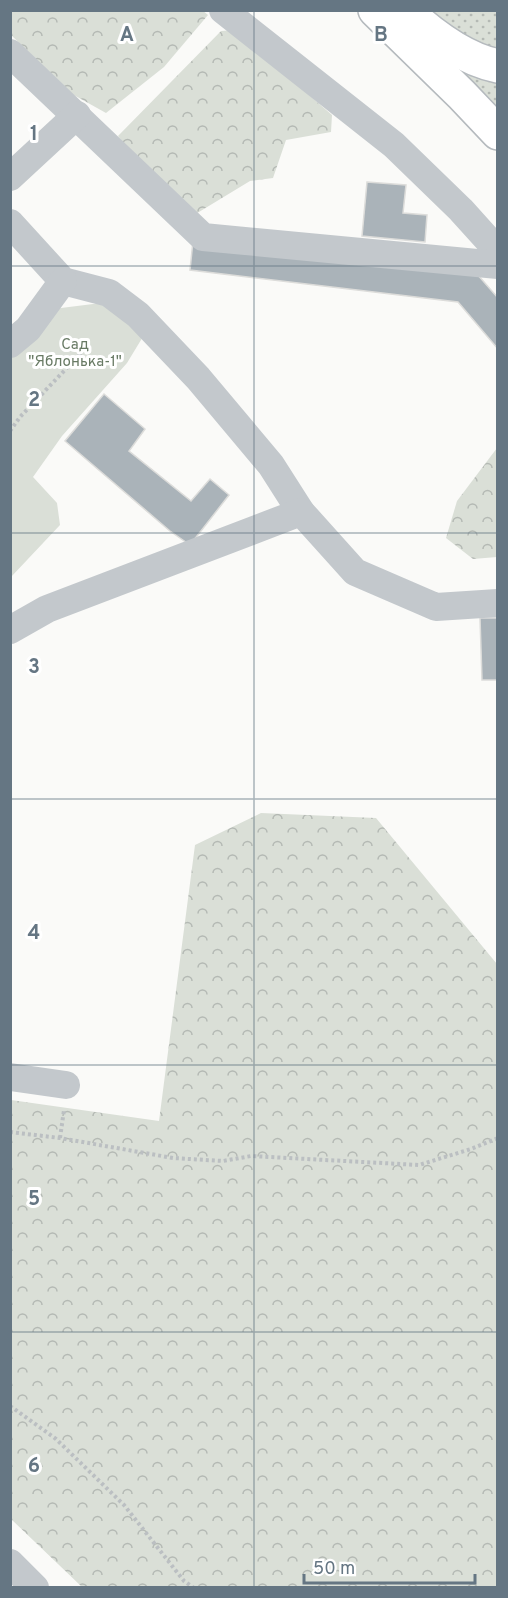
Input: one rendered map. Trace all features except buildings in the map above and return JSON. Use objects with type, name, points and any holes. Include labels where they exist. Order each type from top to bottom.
[{"type":"main road","points":[[375,10],[498,133]]},
{"type":"main road","points":[[411,12],[441,39],[463,53],[498,66]]},
{"type":"street","points":[[223,10],[394,145],[461,210],[498,251]]},
{"type":"street","points":[[10,53],[202,237],[498,265]]},
{"type":"street","points":[[10,177],[77,115]]},
{"type":"street","points":[[10,223],[63,281],[109,293],[138,315],[198,378],[271,465],[301,512],[355,572],[436,607],[498,603]]},
{"type":"street","points":[[10,344],[28,329],[63,281]]},
{"type":"street","points":[[10,630],[47,609],[301,512]]},
{"type":"street","points":[[10,1077],[66,1085]]},
{"type":"street","points":[[10,1563],[35,1587]]},
{"type":"path","points":[[10,431],[33,403],[86,348]]},
{"type":"path","points":[[10,1132],[60,1138],[173,1158],[223,1161],[251,1156],[419,1165],[498,1138]]},
{"type":"path","points":[[10,1406],[56,1439],[124,1505],[184,1581],[194,1587]]},
{"type":"green space","points":[[202,10],[208,15],[164,67],[106,113],[72,94],[11,35],[10,11]]},
{"type":"green space","points":[[430,11],[497,11],[497,52],[473,46]]},
{"type":"green space","points":[[234,30],[332,115],[331,132],[286,140],[273,178],[250,181],[194,215],[153,180],[118,136],[221,31]]},
{"type":"green space","points":[[448,62],[497,81],[497,120]]},
{"type":"green space","name":"Сад \"Яблонька-1\"","points":[[106,304],[144,335],[127,363],[62,436],[33,477],[57,503],[60,525],[11,577],[10,355],[53,309]]},
{"type":"green space","points":[[497,448],[497,557],[473,559],[446,538],[457,501]]},
{"type":"green space","points":[[261,813],[376,818],[497,964],[497,1587],[82,1587],[11,1519],[11,1100],[159,1121],[195,845]]}]
